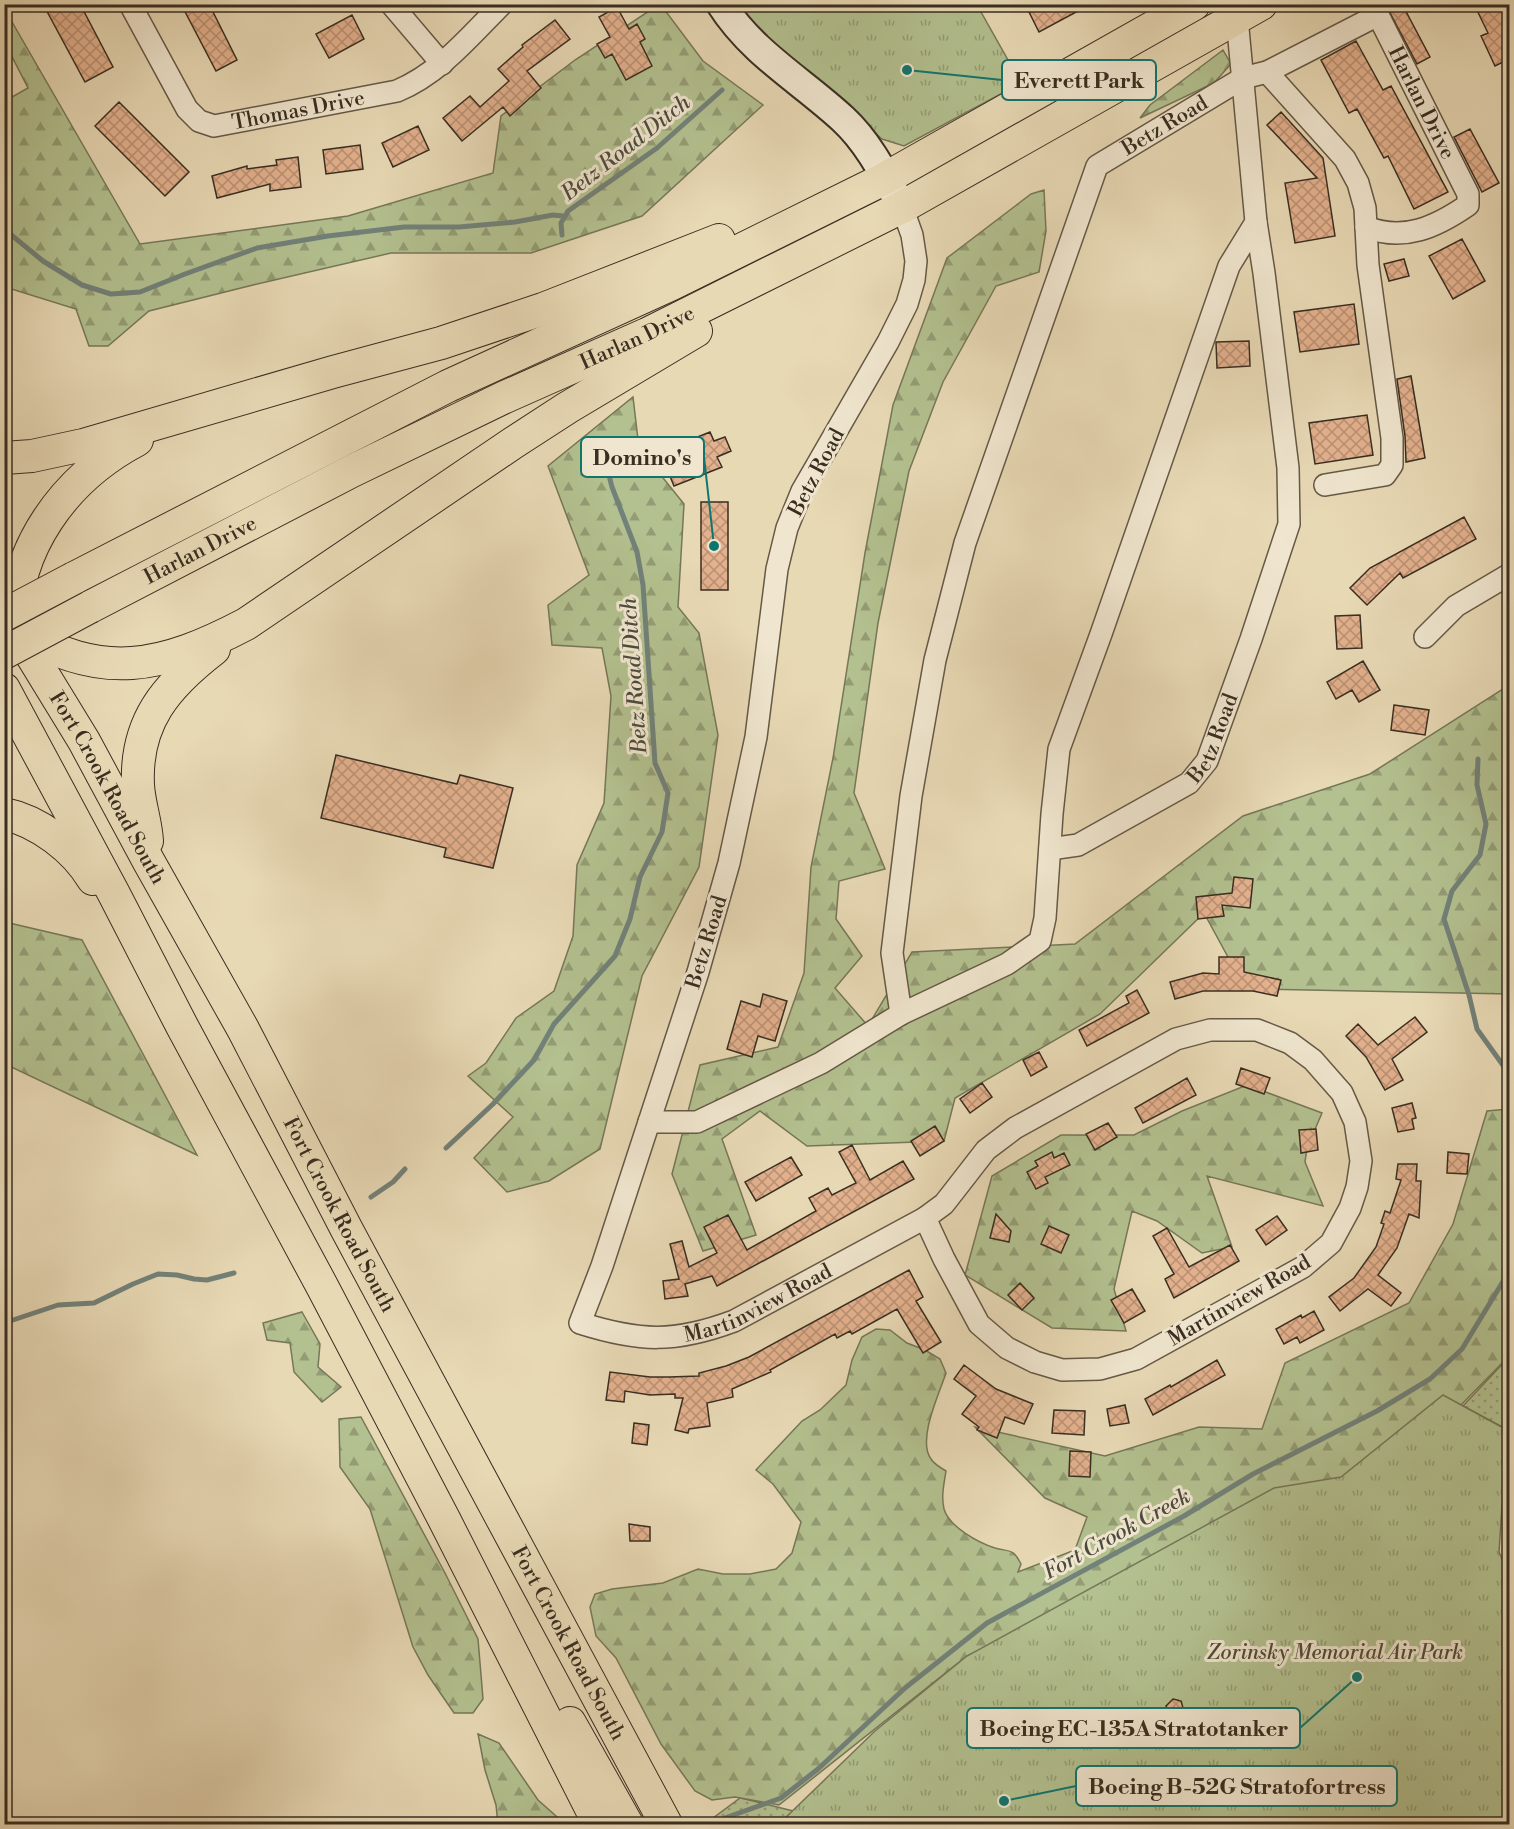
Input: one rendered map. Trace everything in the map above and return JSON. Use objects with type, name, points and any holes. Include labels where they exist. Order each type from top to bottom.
[{"type":"main road","name":"Harlan Drive","points":[[7,643],[74,578],[448,386],[672,284],[886,178],[1194,4]]},
{"type":"main road","name":"Harlan Drive","points":[[7,643],[90,607],[352,471],[505,397],[647,334],[902,207],[1243,9]]},
{"type":"main road","points":[[4,458],[55,452],[441,343],[521,316],[775,218],[886,178]]},
{"type":"main road","points":[[149,862],[146,821],[138,787],[138,759],[144,733],[154,709],[176,681],[192,666],[246,624],[567,408],[759,295],[902,207]]},
{"type":"main road","points":[[195,414],[151,432],[124,447],[77,482],[60,501],[46,519],[26,560],[7,643],[42,646],[90,661],[115,664],[159,660],[214,642],[246,624]]},
{"type":"main road","name":"Fort Crook Road South","points":[[7,643],[63,706],[243,1029],[347,1230],[666,1824]]},
{"type":"main road","name":"Fort Crook Road South","points":[[7,643],[45,764],[445,1521],[599,1824]]},
{"type":"main road","points":[[4,814],[19,816],[40,828],[82,864],[182,1026]]},
{"type":"main road","points":[[445,1521],[526,1644],[627,1824]]},
{"type":"street","name":"Thomas Drive","points":[[130,4],[188,110],[199,121],[214,126],[397,91],[417,82],[442,64],[502,4]]},
{"type":"street","points":[[391,4],[442,64]]},
{"type":"street","name":"Betz Road","points":[[580,1323],[602,1266],[698,972],[729,863],[756,737],[777,569],[787,528],[802,491],[898,323],[907,304],[914,280],[916,261],[912,235],[902,207],[872,153],[843,119],[756,47],[721,4]]},
{"type":"street","name":"Betz Road","points":[[1050,849],[1078,845],[1189,783],[1207,761],[1289,524],[1288,468],[1256,222],[1243,78],[1243,9]]},
{"type":"street","name":"Harlan Drive","points":[[1243,78],[1267,72],[1378,15],[1468,194],[1468,205],[1444,221],[1415,232],[1381,233],[1366,227]]},
{"type":"street","points":[[1267,72],[1345,159],[1358,183],[1365,208],[1368,266],[1392,438],[1392,465],[1385,475],[1325,485]]},
{"type":"street","name":"Betz Road","points":[[901,1014],[892,953],[911,796],[935,660],[965,543],[1096,166],[1243,78]]},
{"type":"street","points":[[649,1122],[697,1122],[821,1063],[901,1014],[1006,964],[1040,941],[1045,918],[1059,749],[1113,601],[1229,266],[1256,222]]},
{"type":"street","points":[[1425,638],[1456,606],[1509,574]]},
{"type":"street","name":"Martinview Road","points":[[580,1323],[608,1332],[636,1336],[684,1336],[703,1333],[735,1321],[925,1218],[944,1204],[986,1150],[1015,1128],[1176,1039],[1210,1030],[1257,1030],[1290,1043],[1313,1060],[1342,1093],[1355,1122],[1360,1161],[1357,1187],[1350,1208],[1331,1243],[1303,1266],[1208,1320],[1136,1359],[1100,1369],[1062,1370],[1035,1362],[1007,1348],[979,1324],[925,1218]]},
{"type":"green space","points":[[661,5],[703,61],[763,105],[642,216],[531,253],[391,253],[253,285],[149,311],[108,346],[89,346],[76,309],[5,287],[5,101],[28,88],[5,43],[4,8],[140,244],[348,216],[493,173],[501,116],[575,60]]},
{"type":"green space","points":[[738,5],[977,5],[1021,83],[904,146],[882,139],[786,58]]},
{"type":"green space","points":[[1223,50],[1231,64],[1214,83],[1140,118],[1150,105]]},
{"type":"green space","points":[[1044,190],[1046,231],[1039,272],[996,286],[943,382],[909,471],[878,623],[854,793],[885,869],[839,881],[836,919],[862,956],[835,988],[868,1026],[912,952],[1075,944],[1243,816],[1370,774],[1509,685],[1509,994],[1259,989],[1228,957],[1204,913],[1100,1014],[955,1098],[944,1141],[807,1146],[760,1111],[722,1139],[756,1235],[703,1251],[672,1174],[700,1065],[778,1047],[804,973],[811,867],[833,758],[865,553],[893,405],[947,258],[1031,194]]},
{"type":"green space","points":[[633,397],[639,448],[684,504],[678,607],[699,633],[718,735],[699,867],[642,976],[600,1149],[549,1181],[507,1192],[474,1158],[513,1117],[468,1076],[486,1063],[516,1018],[554,991],[573,936],[577,865],[604,803],[611,696],[602,648],[552,645],[548,605],[589,575],[548,466]]},
{"type":"green space","points":[[5,922],[82,940],[197,1155],[9,1066],[4,1059]]},
{"type":"green space","points":[[1247,1085],[1322,1113],[1307,1148],[1305,1162],[1323,1206],[1207,1176],[1232,1247],[1202,1253],[1157,1221],[1132,1211],[1114,1289],[1126,1331],[1052,1328],[965,1275],[992,1176],[1061,1135],[1134,1135],[1182,1111]]},
{"type":"green space","points":[[1509,1109],[1509,1356],[1418,1449],[967,1656],[779,1805],[735,1797],[712,1800],[695,1791],[661,1744],[616,1658],[596,1636],[590,1607],[595,1594],[612,1589],[663,1583],[698,1569],[723,1574],[750,1574],[776,1569],[792,1553],[801,1522],[773,1484],[756,1470],[802,1421],[820,1410],[846,1385],[852,1360],[862,1337],[876,1329],[890,1330],[907,1343],[940,1359],[946,1373],[926,1440],[927,1451],[931,1459],[946,1471],[944,1509],[952,1522],[965,1533],[988,1546],[1013,1553],[1021,1564],[1018,1572],[1075,1550],[1087,1517],[1045,1498],[975,1427],[1105,1456],[1199,1427],[1262,1429],[1285,1363],[1409,1303],[1453,1224],[1487,1111]]},
{"type":"green space","points":[[302,1312],[320,1344],[318,1367],[341,1387],[322,1402],[294,1372],[290,1343],[267,1340],[263,1323]]},
{"type":"green space","points":[[1509,1357],[1510,1429],[1508,1430],[1463,1406]]},
{"type":"green space","name":"Zorinsky Memorial Air Park","points":[[1443,1395],[1507,1430],[1499,1552],[1510,1577],[1509,1824],[779,1824],[875,1731],[967,1656],[1274,1488],[1341,1477]]},
{"type":"green space","points":[[361,1417],[478,1639],[483,1699],[473,1713],[454,1713],[428,1675],[413,1647],[370,1509],[340,1467],[339,1419]]},
{"type":"green space","points":[[478,1734],[499,1743],[538,1800],[565,1824],[498,1824],[496,1805],[485,1770]]},
{"type":"green space","points":[[740,1798],[793,1811],[779,1824],[705,1824]]},
{"type":"building","points":[[43,4],[80,4],[113,67],[85,82]]},
{"type":"building","points":[[181,4],[209,4],[237,60],[216,71]]},
{"type":"building","points":[[1025,4],[1091,4],[1039,32]]},
{"type":"building","points":[[1391,4],[1402,4],[1430,57],[1417,64],[1387,7]]},
{"type":"building","points":[[1474,4],[1501,4],[1509,23],[1509,59],[1495,66],[1481,36],[1488,33]]},
{"type":"building","points":[[617,7],[629,29],[637,24],[645,39],[640,42],[652,66],[626,80],[612,54],[605,58],[597,44],[610,37],[599,17]]},
{"type":"building","points":[[352,15],[364,39],[329,58],[316,34]]},
{"type":"building","points":[[555,20],[570,39],[527,71],[541,88],[510,116],[503,107],[462,141],[443,118],[470,96],[480,107],[509,81],[498,69],[523,47],[522,45]]},
{"type":"building","points":[[1356,41],[1383,90],[1391,86],[1448,192],[1414,209],[1388,156],[1384,158],[1357,109],[1349,113],[1321,60]]},
{"type":"building","points":[[119,102],[189,172],[165,196],[95,126]]},
{"type":"building","points":[[1281,112],[1323,158],[1335,236],[1295,243],[1285,183],[1317,178],[1267,125]]},
{"type":"building","points":[[418,126],[429,150],[393,167],[382,143]]},
{"type":"building","points":[[1470,129],[1499,183],[1482,192],[1454,137]]},
{"type":"building","points":[[360,145],[363,169],[326,174],[323,150]]},
{"type":"building","points":[[298,157],[301,187],[270,191],[270,184],[217,198],[212,176],[247,166],[247,169],[277,165],[276,160]]},
{"type":"building","points":[[1462,239],[1485,281],[1453,299],[1429,256]]},
{"type":"building","points":[[1404,259],[1409,276],[1389,281],[1384,264]]},
{"type":"building","points":[[1354,304],[1359,344],[1300,352],[1294,312]]},
{"type":"building","points":[[1249,341],[1250,366],[1217,368],[1216,342]]},
{"type":"building","points":[[1411,376],[1425,458],[1406,462],[1405,436],[1397,379]]},
{"type":"building","points":[[1367,415],[1373,455],[1315,464],[1309,423]]},
{"type":"building","points":[[710,432],[714,441],[725,437],[731,451],[717,457],[722,467],[674,486],[665,464],[695,452],[690,440]]},
{"type":"building","points":[[701,502],[728,502],[728,590],[701,590]]},
{"type":"building","points":[[1464,517],[1476,539],[1403,578],[1400,573],[1367,605],[1350,588],[1370,568]]},
{"type":"building","points":[[1360,615],[1362,648],[1337,649],[1335,616]]},
{"type":"building","points":[[1363,661],[1380,690],[1359,702],[1352,690],[1336,699],[1327,682]]},
{"type":"building","points":[[1394,705],[1429,710],[1425,735],[1391,730]]},
{"type":"building","points":[[336,755],[457,784],[460,775],[513,788],[493,868],[444,857],[446,848],[321,818]]},
{"type":"building","points":[[1234,877],[1253,879],[1250,908],[1222,905],[1224,916],[1198,919],[1196,897],[1232,893]]},
{"type":"building","points":[[1219,957],[1244,957],[1244,972],[1281,980],[1277,996],[1253,991],[1203,991],[1175,999],[1170,982],[1203,973],[1219,974]]},
{"type":"building","points":[[1137,990],[1149,1013],[1087,1046],[1079,1030],[1129,1003],[1126,996]]},
{"type":"building","points":[[763,994],[787,1001],[775,1041],[758,1036],[752,1057],[727,1049],[741,1001],[760,1007]]},
{"type":"building","points":[[1415,1017],[1427,1032],[1392,1059],[1403,1080],[1385,1090],[1366,1057],[1346,1036],[1358,1024],[1378,1045]]},
{"type":"building","points":[[1039,1052],[1047,1067],[1031,1076],[1023,1060]]},
{"type":"building","points":[[1241,1068],[1270,1078],[1264,1094],[1236,1084]]},
{"type":"building","points":[[1187,1078],[1196,1095],[1143,1123],[1135,1108]]},
{"type":"building","points":[[982,1083],[992,1097],[970,1113],[960,1099]]},
{"type":"building","points":[[1412,1103],[1416,1118],[1412,1119],[1414,1129],[1398,1132],[1392,1108]]},
{"type":"building","points":[[1108,1123],[1117,1137],[1095,1150],[1086,1134]]},
{"type":"building","points":[[935,1126],[944,1141],[920,1156],[911,1141]]},
{"type":"building","points":[[1316,1129],[1318,1150],[1301,1153],[1299,1130]]},
{"type":"building","points":[[852,1145],[870,1180],[903,1161],[914,1179],[717,1286],[712,1276],[685,1284],[688,1296],[665,1299],[663,1281],[679,1279],[670,1244],[682,1241],[689,1267],[717,1253],[704,1227],[728,1215],[747,1250],[816,1211],[809,1198],[828,1188],[832,1195],[856,1183],[839,1152]]},
{"type":"building","points":[[1052,1152],[1054,1158],[1064,1153],[1070,1165],[1045,1177],[1048,1183],[1036,1189],[1027,1172],[1038,1166],[1035,1161]]},
{"type":"building","points":[[1448,1152],[1469,1154],[1467,1174],[1447,1173]]},
{"type":"building","points":[[791,1157],[802,1175],[756,1201],[745,1182]]},
{"type":"building","points":[[1398,1164],[1417,1164],[1416,1181],[1421,1181],[1419,1218],[1409,1214],[1397,1248],[1378,1275],[1401,1293],[1391,1306],[1368,1289],[1340,1311],[1329,1297],[1354,1278],[1376,1247],[1384,1224],[1381,1223],[1385,1211],[1390,1213],[1401,1180],[1396,1179]]},
{"type":"building","points":[[996,1214],[1011,1231],[1009,1242],[990,1238]]},
{"type":"building","points":[[1277,1216],[1287,1230],[1266,1245],[1256,1230]]},
{"type":"building","points":[[1049,1226],[1069,1235],[1061,1253],[1041,1244]]},
{"type":"building","points":[[1167,1228],[1189,1267],[1230,1245],[1239,1261],[1174,1298],[1165,1279],[1174,1274],[1153,1236]]},
{"type":"building","points":[[909,1270],[923,1297],[916,1301],[941,1342],[923,1353],[897,1309],[852,1334],[850,1331],[837,1338],[835,1334],[770,1370],[771,1372],[732,1389],[733,1397],[707,1403],[710,1426],[689,1429],[688,1433],[675,1430],[683,1398],[675,1398],[675,1394],[650,1395],[625,1391],[624,1402],[606,1400],[610,1372],[650,1377],[699,1376],[699,1373],[749,1357]]},
{"type":"building","points":[[1020,1283],[1034,1298],[1022,1310],[1008,1295]]},
{"type":"building","points":[[1132,1289],[1145,1311],[1124,1323],[1111,1300]]},
{"type":"building","points":[[1314,1311],[1324,1330],[1300,1343],[1297,1337],[1284,1344],[1276,1329],[1301,1315],[1302,1318]]},
{"type":"building","points":[[1217,1360],[1225,1375],[1153,1415],[1145,1399],[1170,1385],[1171,1387]]},
{"type":"building","points":[[964,1365],[996,1389],[1033,1404],[1024,1424],[1005,1417],[997,1438],[977,1430],[979,1427],[962,1414],[976,1396],[954,1379]]},
{"type":"building","points":[[1125,1405],[1129,1423],[1110,1426],[1107,1409]]},
{"type":"building","points":[[1054,1410],[1085,1411],[1084,1435],[1052,1433]]},
{"type":"building","points":[[634,1423],[649,1425],[647,1445],[632,1443]]},
{"type":"building","points":[[1070,1451],[1091,1452],[1090,1477],[1069,1476]]},
{"type":"building","points":[[629,1524],[650,1527],[650,1541],[630,1541]]},
{"type":"building","points":[[1173,1699],[1181,1701],[1184,1711],[1177,1718],[1168,1715],[1166,1706]]},
{"type":"waterway","name":"Betz Road Ditch","points":[[562,235],[561,223],[568,211],[657,148],[722,90]]},
{"type":"waterway","points":[[4,229],[43,261],[82,285],[111,294],[140,292],[257,248],[328,236],[404,227],[459,227],[515,222],[553,215],[563,216]]},
{"type":"waterway","name":"Betz Road Ditch","points":[[446,1148],[493,1104],[534,1060],[554,1024],[615,956],[630,919],[640,877],[662,832],[668,793],[655,763],[643,585],[637,552],[612,487],[604,456]]},
{"type":"waterway","name":"Fort Crook Creek","points":[[1478,759],[1477,785],[1486,824],[1480,855],[1452,891],[1444,919],[1469,995],[1477,1029],[1510,1075]]},
{"type":"waterway","name":"Betz Road Ditch","points":[[371,1197],[393,1182],[405,1169]]},
{"type":"waterway","name":"Fort Crook Creek","points":[[725,1818],[781,1798],[818,1769],[905,1688],[987,1623],[1184,1516],[1253,1474],[1377,1411],[1430,1379],[1462,1349],[1510,1270]]},
{"type":"waterway","name":"Betz Road Ditch","points":[[4,1323],[58,1305],[94,1303],[158,1274],[207,1280],[234,1273]]},
{"type":"place","name":"Everett Park","points":[[907,70]]},
{"type":"place","name":"Domino's","points":[[714,546]]},
{"type":"place","name":"Boeing EC-135A Stratotanker","points":[[1357,1677]]},
{"type":"place","name":"Boeing B-52G Stratofortress","points":[[1004,1801]]}]
